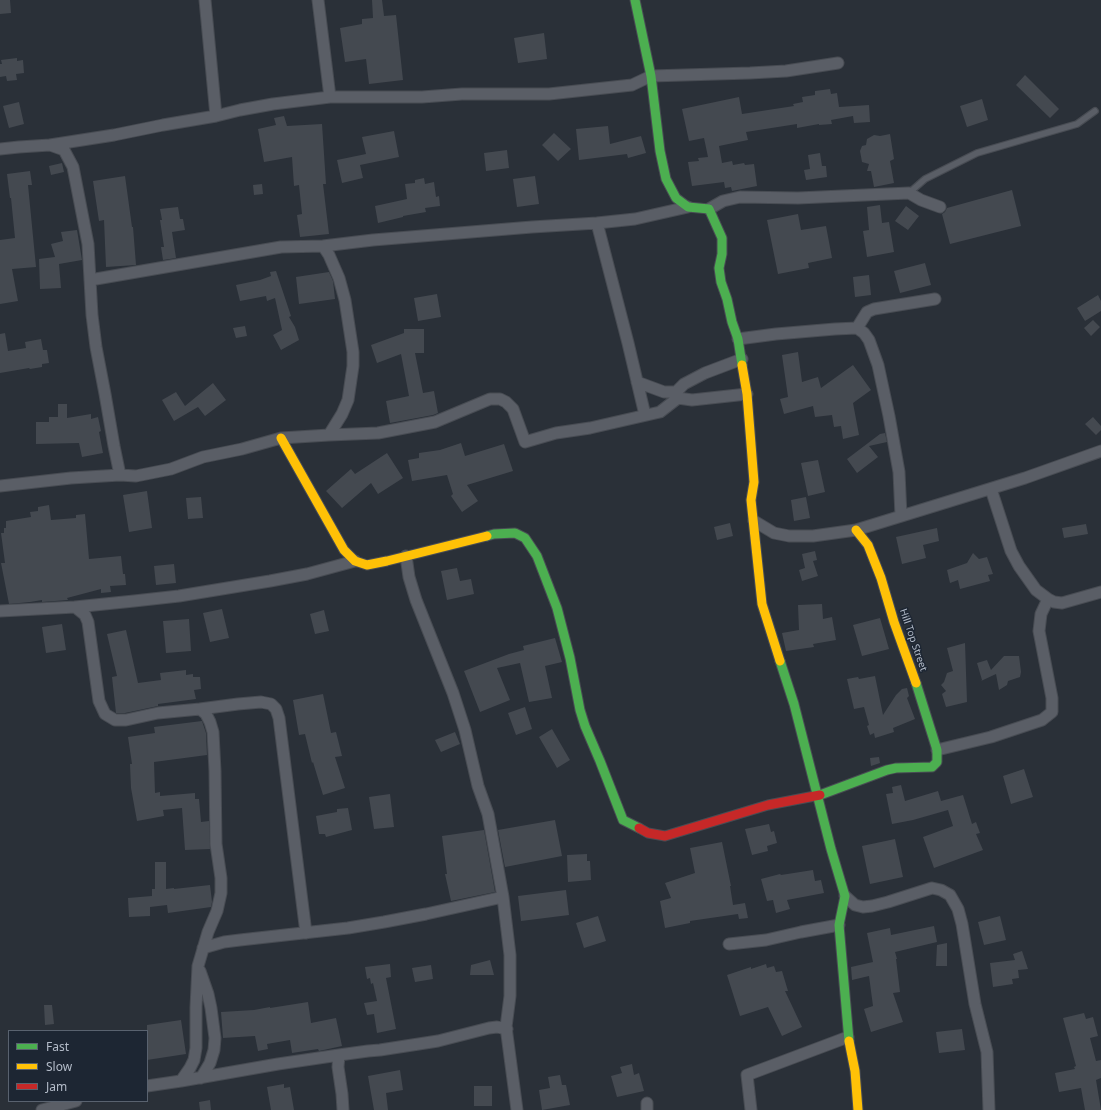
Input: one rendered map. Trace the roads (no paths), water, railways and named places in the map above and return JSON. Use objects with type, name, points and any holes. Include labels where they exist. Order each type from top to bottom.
[{"type":"street","points":[[205,0],[216,116]]},
{"type":"street","points":[[318,0],[330,97]]},
{"type":"street","points":[[636,0],[651,76],[660,151],[666,179],[676,198],[688,207]]},
{"type":"street","points":[[0,150],[50,145],[114,135],[273,104],[330,97],[422,97],[462,94],[549,94],[632,86],[651,76],[786,71],[838,63]]},
{"type":"street","points":[[50,145],[64,150],[73,167],[88,244],[92,315],[96,347],[120,474]]},
{"type":"street","points":[[90,280],[281,247],[323,246],[373,240],[635,219],[688,207],[709,209],[723,201],[740,198],[798,198],[909,193],[940,208]]},
{"type":"street","points":[[709,209],[722,238],[722,254],[719,268],[720,275],[738,339],[747,394],[754,482],[751,500],[762,604],[794,704],[831,849],[845,896],[839,926],[848,1037],[855,1071],[858,1110]]},
{"type":"street","points":[[597,223],[645,415]]},
{"type":"street","points":[[323,246],[329,255],[339,278],[345,300],[353,352],[353,366],[348,400],[342,414],[329,435]]},
{"type":"street","points":[[857,328],[867,312],[874,309],[935,299]]},
{"type":"street","points":[[738,339],[835,329],[857,328],[864,333],[869,340],[879,372],[889,416],[898,472],[901,516]]},
{"type":"street","points":[[0,486],[120,474],[136,476],[171,469],[203,457],[242,449],[281,438],[378,433],[435,422],[490,399],[500,399],[506,402],[513,409],[525,442],[556,433],[590,428],[660,412],[677,395],[684,384],[705,373],[742,359]]},
{"type":"street","points":[[637,382],[692,400],[747,394]]},
{"type":"street","points":[[281,438],[344,550],[355,561],[367,565],[494,534],[515,533],[525,538],[538,556],[557,608],[585,726],[623,820],[648,833],[665,836],[768,805],[818,796]]},
{"type":"street","points":[[754,521],[774,533],[789,536],[813,536],[856,530],[991,489],[1101,451]]},
{"type":"street","points":[[991,489],[1011,551],[1019,566],[1036,590],[1048,599],[1054,602],[1062,603],[1101,592]]},
{"type":"street","name":"Hill Top Street","points":[[818,796],[887,770],[932,766],[937,762],[937,750],[894,622],[881,578],[868,545],[856,530]]},
{"type":"street","points":[[756,540],[774,533]]},
{"type":"street","points":[[406,556],[409,577],[416,600],[453,693],[465,730],[478,786],[488,814],[510,955],[510,990],[507,1029],[517,1110]]},
{"type":"street","points":[[0,611],[76,606],[179,596],[307,574],[355,561]]},
{"type":"street","points":[[937,750],[991,737],[1035,723],[1042,720],[1052,712],[1052,698],[1039,631],[1041,614],[1048,599]]},
{"type":"street","points":[[76,606],[85,615],[88,622],[99,701],[105,714],[115,720],[126,720],[158,713],[261,702],[271,704],[276,709],[279,718],[306,933]]},
{"type":"street","points":[[181,1081],[194,1060],[196,1048],[198,966],[208,932],[217,912],[221,893],[221,878],[216,844],[213,732],[206,714],[200,709]]},
{"type":"street","points":[[845,896],[855,905],[863,907],[888,902],[932,888],[941,890],[950,895],[958,910],[962,924],[975,1004],[987,1052],[989,1110]]},
{"type":"street","points":[[203,948],[224,942],[348,928],[502,897]]},
{"type":"street","points":[[729,944],[766,940],[801,932],[839,926]]},
{"type":"street","points":[[198,966],[209,1001],[215,1038],[214,1050],[210,1063],[201,1078]]},
{"type":"street","points":[[148,1086],[278,1064],[438,1042],[489,1028],[497,1027],[507,1029]]},
{"type":"street","points":[[751,1110],[747,1074],[848,1037]]},
{"type":"street","points":[[339,1055],[338,1067],[343,1110]]},
{"type":"street","points":[[42,1110],[72,1102]]},
{"type":"lane","points":[[909,193],[925,180],[977,153],[1077,124],[1095,111]]}]
